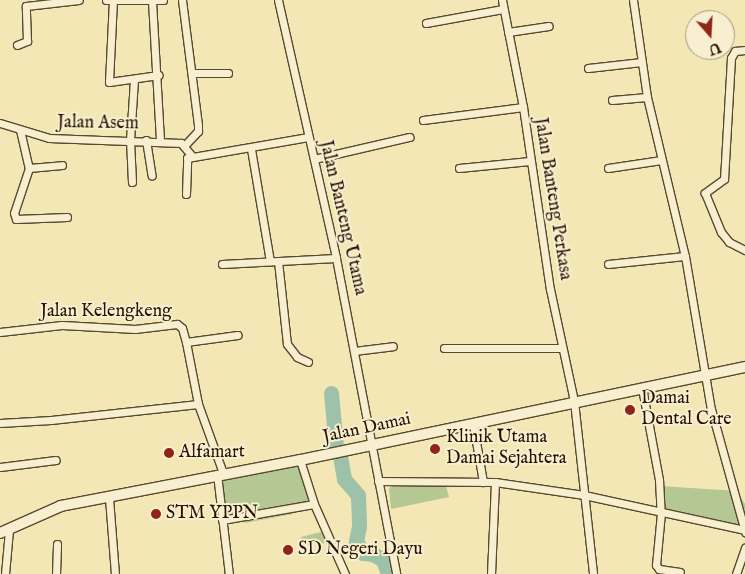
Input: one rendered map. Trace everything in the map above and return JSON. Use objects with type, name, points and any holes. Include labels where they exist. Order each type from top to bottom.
[{"type":"main road","name":"Jalan Damai","points":[[4,531],[61,506],[109,498],[220,473],[300,460],[372,443],[474,424],[574,401],[745,367]]},
{"type":"street","points":[[17,45],[27,41],[26,6],[79,0]]},
{"type":"street","points":[[106,0],[152,2],[163,0]]},
{"type":"street","points":[[113,0],[108,82],[159,75]]},
{"type":"street","points":[[182,0],[198,131],[185,145],[192,156]]},
{"type":"street","name":"Jalan Banteng Utama","points":[[278,0],[336,258],[396,574]]},
{"type":"street","name":"Jalan Banteng Perkasa","points":[[502,0],[522,107],[562,348],[574,401],[592,574]]},
{"type":"street","points":[[378,481],[495,482],[584,495],[745,531],[719,444],[685,256],[647,97],[633,0]]},
{"type":"street","points":[[152,2],[159,75],[160,140]]},
{"type":"street","points":[[426,23],[503,9]]},
{"type":"street","points":[[508,32],[549,26]]},
{"type":"street","points":[[745,50],[735,51],[731,58],[724,179],[707,188],[705,193],[721,232],[729,242],[745,250]]},
{"type":"street","points":[[588,68],[642,62]]},
{"type":"street","points":[[192,73],[228,73]]},
{"type":"street","points":[[132,182],[130,140],[134,78]]},
{"type":"street","points":[[612,100],[647,97]]},
{"type":"street","points":[[423,120],[522,107]]},
{"type":"street","name":"Jalan Asem","points":[[3,124],[49,138],[160,140],[185,145]]},
{"type":"street","points":[[18,129],[29,168],[14,214],[16,219],[67,217]]},
{"type":"street","points":[[314,159],[409,137]]},
{"type":"street","points":[[186,194],[184,164],[192,156],[251,149],[308,138]]},
{"type":"street","points":[[146,140],[152,176]]},
{"type":"street","points":[[251,149],[274,261],[287,344],[297,357],[308,362]]},
{"type":"street","points":[[608,168],[661,160]]},
{"type":"street","points":[[459,168],[530,161]]},
{"type":"street","points":[[29,168],[62,165]]},
{"type":"street","points":[[608,264],[685,256]]},
{"type":"street","points":[[222,264],[336,258]]},
{"type":"street","name":"Jalan Kelengkeng","points":[[0,332],[62,325],[136,330],[177,324],[182,328],[198,404],[220,473],[222,520],[229,574]]},
{"type":"street","points":[[186,342],[238,335]]},
{"type":"street","points":[[354,351],[393,346]]},
{"type":"street","points":[[444,348],[562,348]]},
{"type":"street","points":[[642,388],[655,456],[661,513],[656,565],[658,569],[680,572]]},
{"type":"street","points":[[0,422],[50,420],[198,404]]},
{"type":"street","points":[[474,424],[483,482]]},
{"type":"street","points":[[0,467],[56,460]]},
{"type":"street","points":[[300,460],[314,504],[346,574]]},
{"type":"street","points":[[491,574],[495,482]]},
{"type":"street","points":[[109,498],[115,574]]},
{"type":"street","points":[[222,520],[314,504]]},
{"type":"street","points":[[4,531],[5,574]]},
{"type":"street","points":[[56,574],[57,544]]},
{"type":"street","points":[[736,574],[745,548]]},
{"type":"green space","points":[[300,463],[313,503],[222,519],[219,475]]},
{"type":"green space","points":[[395,482],[445,482],[449,497],[391,509],[389,489]]},
{"type":"green space","points":[[661,486],[737,491],[745,504],[745,532],[701,516],[666,515]]},
{"type":"green space","points":[[293,509],[293,514],[245,523],[243,517]]},
{"type":"green space","points":[[325,531],[329,542],[321,544],[319,540],[303,546],[301,537]]},
{"type":"waterway","points":[[331,393],[336,447]]},
{"type":"waterway","points":[[340,456],[344,479],[358,495],[359,526],[356,541],[363,553],[373,554],[383,560],[388,574]]},
{"type":"waterway","points":[[298,463],[304,484]]},
{"type":"place","name":"Damai Dental Care","points":[[630,410]]},
{"type":"place","name":"Klinik Utama Damai Sejahtera","points":[[435,449]]},
{"type":"place","name":"Alfamart","points":[[169,453]]},
{"type":"place","name":"STM YPPN","points":[[156,514]]},
{"type":"place","name":"SD Negeri Dayu","points":[[288,550]]}]
